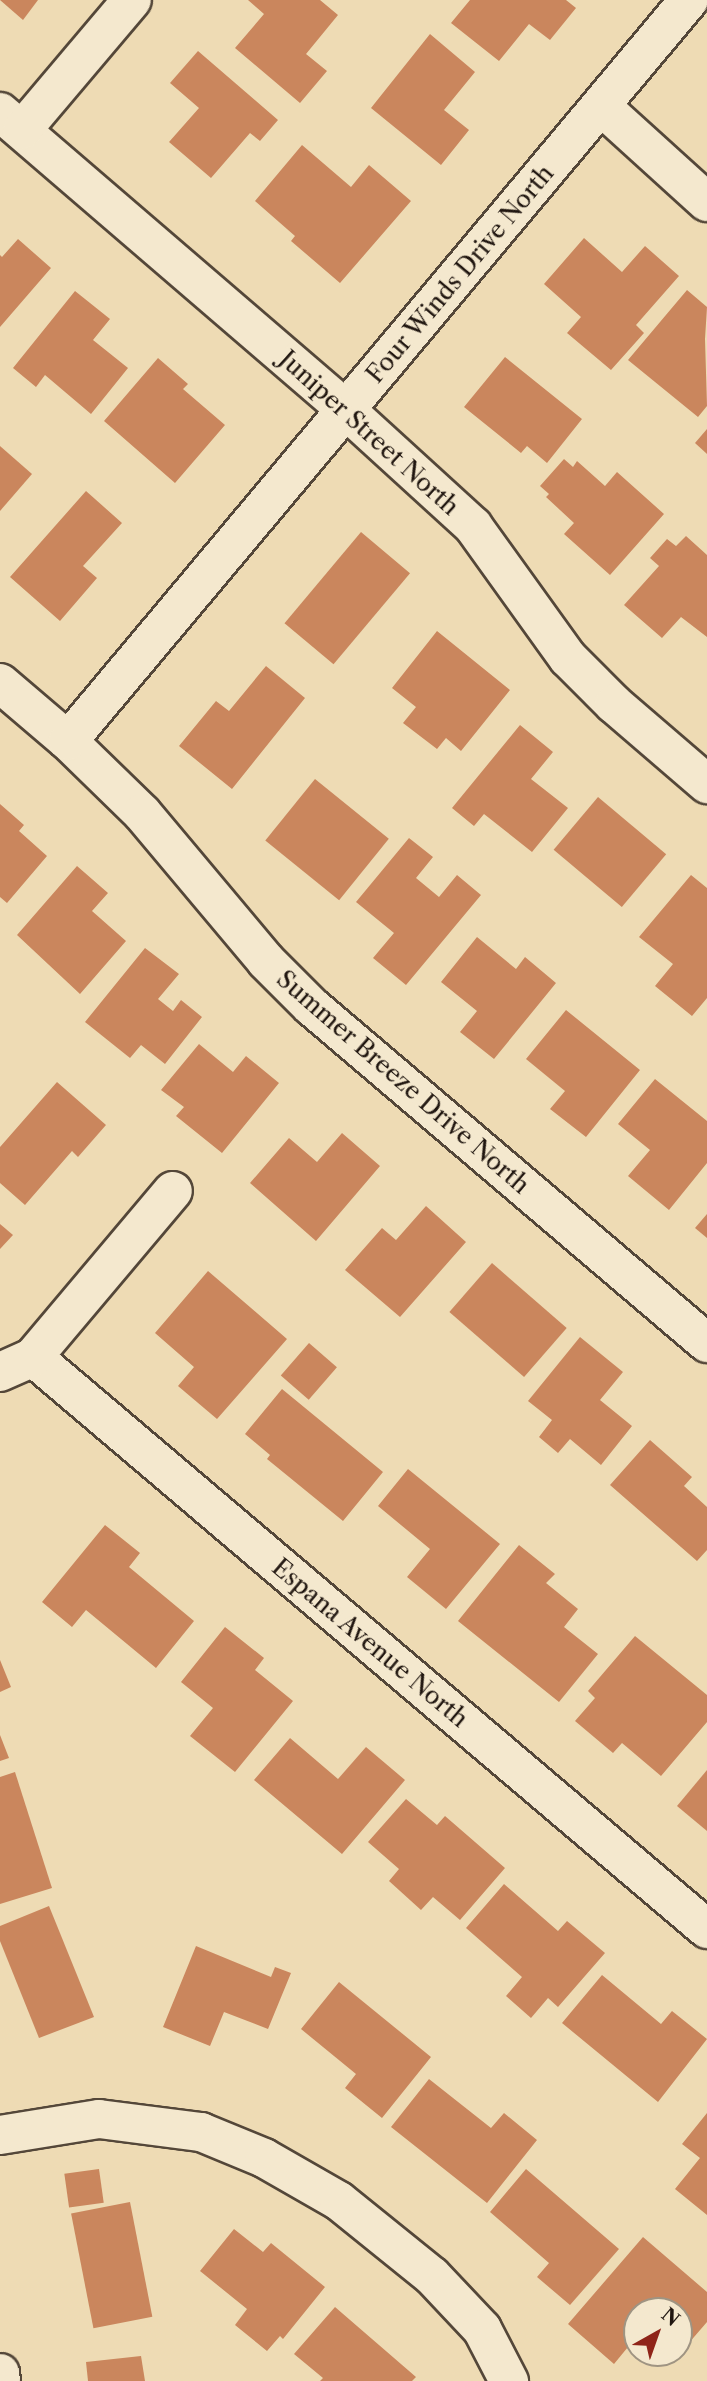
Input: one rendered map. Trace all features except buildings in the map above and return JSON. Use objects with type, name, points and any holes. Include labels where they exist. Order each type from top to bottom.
[{"type":"street","points":[[11,121],[132,0]]},
{"type":"street","name":"Four Winds Drive North","points":[[68,741],[689,0]]},
{"type":"street","points":[[601,106],[707,202]]},
{"type":"street","name":"Juniper Street North","points":[[11,121],[346,410],[473,526],[568,658],[614,704],[707,784]]},
{"type":"street","name":"Summer Breeze Drive North","points":[[0,683],[68,741],[142,813],[266,961],[311,1006],[707,1343]]},
{"type":"street","points":[[17,1364],[173,1191]]},
{"type":"street","name":"Espana Avenue North","points":[[17,1364],[707,1929]]},
{"type":"street","points":[[0,2136],[99,2119],[201,2132],[264,2158],[339,2201],[432,2276],[482,2329],[509,2381]]},
{"type":"street","points":[[0,2373],[1,2381]]}]
